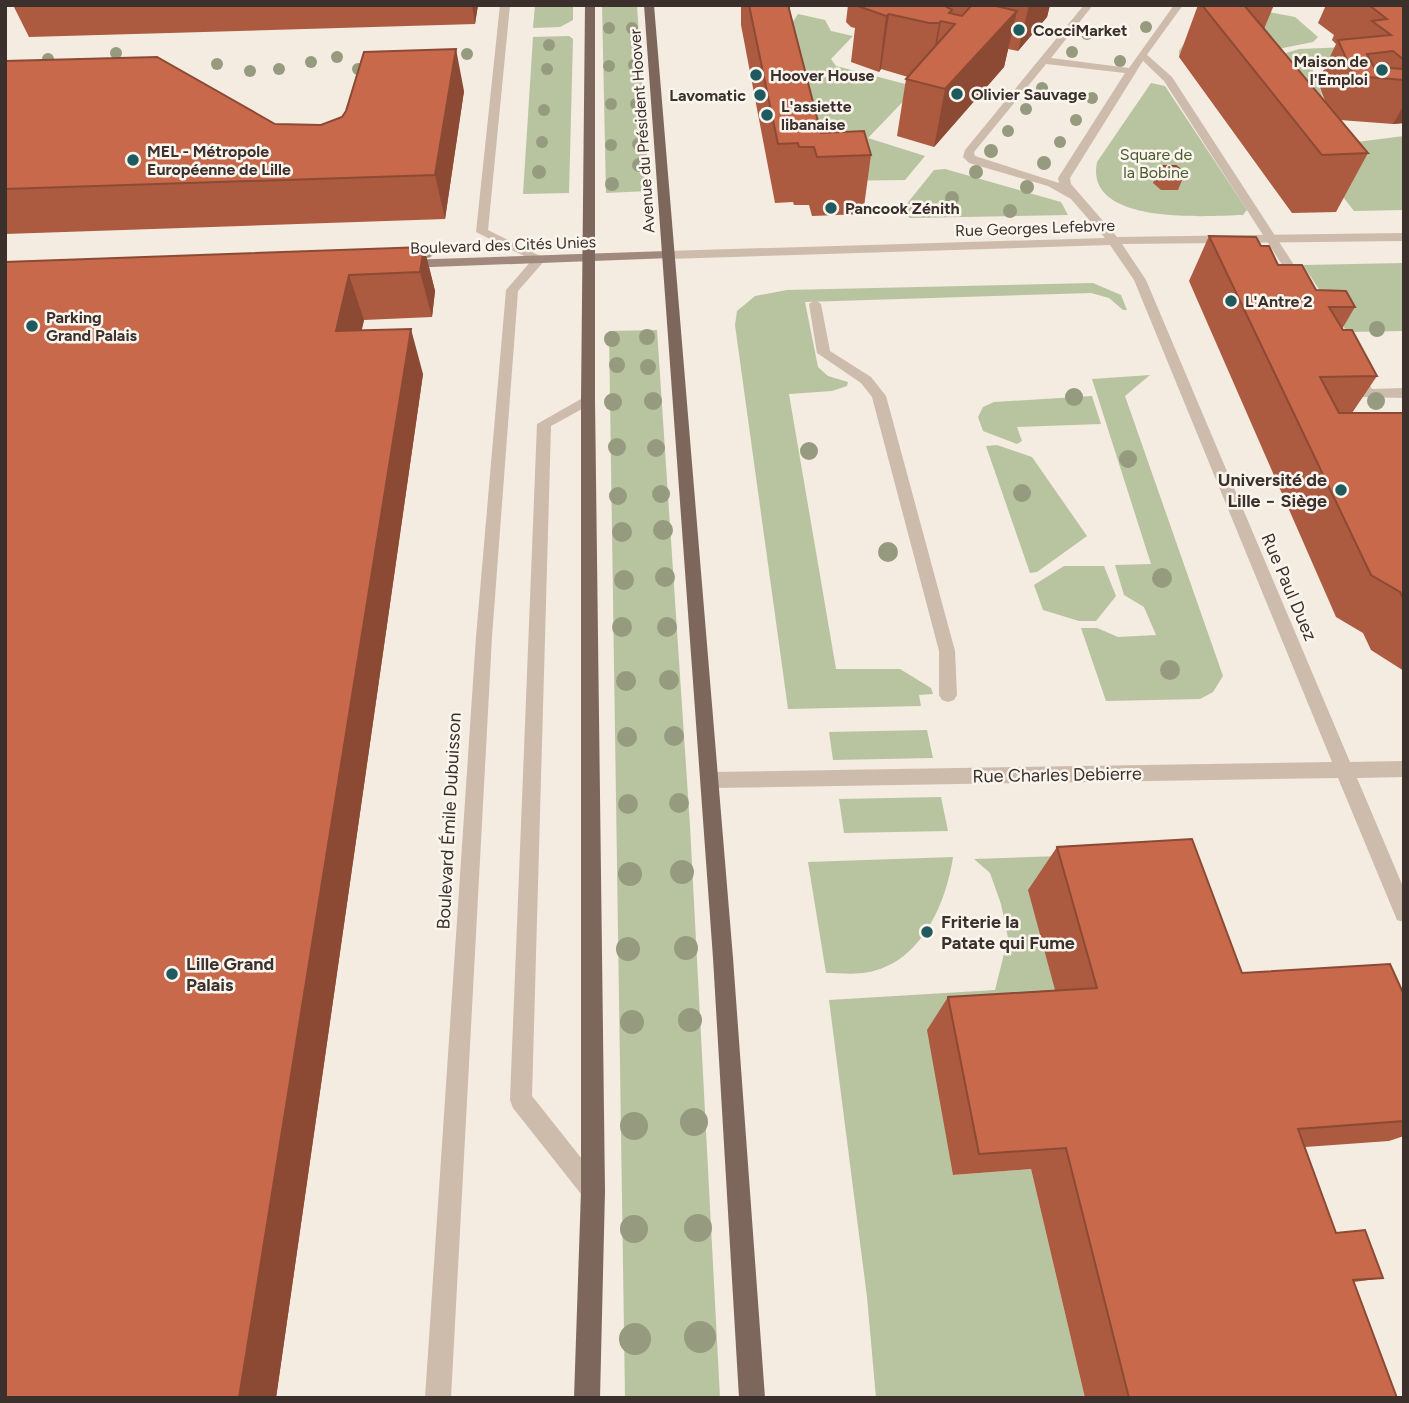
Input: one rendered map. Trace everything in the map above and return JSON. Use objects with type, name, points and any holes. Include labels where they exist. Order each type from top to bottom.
[{"type":"main road","points":[[587,1398],[593,1191],[588,400],[590,5]]},
{"type":"main road","name":"Avenue du Président Hoover","points":[[649,5],[667,255]]},
{"type":"main road","name":"Boulevard des Cités Unies","points":[[396,264],[667,255]]},
{"type":"main road","points":[[667,255],[710,780],[739,1174],[752,1398]]},
{"type":"street","points":[[505,5],[482,232],[540,259]]},
{"type":"street","points":[[1077,198],[1052,184],[985,166],[969,157],[969,152],[1089,5]]},
{"type":"street","points":[[1077,198],[1065,185],[1067,169],[1142,55],[1179,5]]},
{"type":"street","points":[[1142,55],[1168,79],[1312,303]]},
{"type":"street","points":[[1042,60],[1132,71]]},
{"type":"street","name":"Rue Paul Duez","points":[[1077,198],[1114,241],[1140,280],[1404,913]]},
{"type":"street","name":"Rue Georges Lefebvre","points":[[667,255],[1114,241],[1404,237]]},
{"type":"street","name":"Boulevard Émile Dubuisson","points":[[438,1398],[484,637],[512,290],[540,259]]},
{"type":"street","points":[[815,304],[824,353],[866,380],[878,396],[947,651],[948,695]]},
{"type":"street","points":[[1347,360],[1368,394],[1404,393]]},
{"type":"street","points":[[588,400],[544,424],[520,1100],[593,1191]]},
{"type":"street","name":"Rue Charles Debierre","points":[[710,780],[1404,769]]},
{"type":"green space","points":[[535,5],[573,5],[573,20],[560,27],[533,28]]},
{"type":"green space","points":[[602,5],[637,5],[649,191],[606,193]]},
{"type":"green space","points":[[1263,11],[1295,17],[1318,37],[1313,42],[1273,50],[1202,19]]},
{"type":"green space","points":[[798,14],[825,20],[831,31],[853,36],[831,59],[836,66],[917,87],[868,138],[925,156],[905,180],[830,181],[790,26]]},
{"type":"green space","points":[[569,36],[573,39],[569,193],[523,194],[533,37]]},
{"type":"green space","points":[[1187,39],[1277,56],[1299,49],[1349,47],[1366,61],[1312,68],[1341,144],[1404,136],[1404,210],[1354,211],[1237,61],[1179,57],[1179,51]]},
{"type":"green space","name":"Square de la Bobine","points":[[1151,83],[1165,86],[1247,210],[1243,215],[1178,216],[1152,213],[1128,207],[1109,197],[1098,183],[1097,162]]},
{"type":"green space","points":[[945,169],[1061,202],[1068,215],[910,218],[901,211],[934,170]]},
{"type":"green space","points":[[1404,263],[1404,331],[1347,332],[1303,265]]},
{"type":"green space","points":[[1093,283],[1121,295],[1127,310],[1123,310],[1109,298],[1091,293],[805,302],[818,367],[828,376],[848,382],[847,386],[832,391],[789,394],[836,669],[900,669],[931,688],[933,694],[919,695],[921,706],[788,709],[735,325],[737,311],[755,296],[787,290]]},
{"type":"green space","points":[[657,330],[690,826],[720,1398],[625,1398],[609,331]]},
{"type":"green space","points":[[1150,375],[1125,396],[1223,676],[1213,692],[1200,699],[1106,701],[1081,628],[1097,628],[1118,637],[1156,635],[1144,607],[1124,595],[1115,565],[1151,564],[1092,379]]},
{"type":"green space","points":[[1092,396],[1101,424],[1017,427],[1022,441],[1017,444],[983,431],[978,417],[983,407],[994,402]]},
{"type":"green space","points":[[997,445],[1032,457],[1087,536],[1037,572],[1030,573],[986,446]]},
{"type":"green space","points":[[1064,566],[1104,566],[1116,596],[1096,621],[1079,621],[1043,610],[1034,585]]},
{"type":"green space","points":[[927,730],[933,758],[833,760],[829,732]]},
{"type":"green space","points":[[941,797],[948,831],[844,833],[839,799]]},
{"type":"green space","points":[[1144,853],[1063,1021],[953,1175],[1031,1169],[1085,1398],[876,1398],[867,1297],[829,1000],[995,990],[1008,938],[1001,904],[990,873],[974,859]]},
{"type":"green space","points":[[953,857],[950,875],[937,911],[917,944],[887,966],[869,972],[826,973],[808,862]]},
{"type":"building","points":[[749,5],[788,5],[821,133],[864,131],[871,155],[817,157],[814,147],[799,147],[798,143],[778,144]]},
{"type":"building","points":[[859,5],[943,5],[952,10],[949,13],[962,16],[972,5],[992,5],[1017,11],[945,89],[906,79],[955,24],[941,21],[929,23],[889,14],[886,16]]},
{"type":"building","points":[[1202,5],[1244,5],[1368,153],[1322,155]]},
{"type":"building","points":[[1369,5],[1404,5],[1404,60],[1393,51],[1367,54],[1374,67],[1404,69],[1404,80],[1354,76],[1338,40],[1391,35],[1372,21],[1387,19]]},
{"type":"building","points":[[456,49],[435,175],[5,189],[5,61],[157,57],[275,124],[321,125],[342,117],[346,111],[364,52]]},
{"type":"building","points":[[1163,166],[1176,166],[1185,173],[1183,178],[1165,178],[1157,171]]},
{"type":"building","points":[[1209,236],[1256,237],[1261,246],[1269,246],[1278,265],[1302,265],[1316,290],[1346,291],[1355,307],[1329,307],[1343,330],[1352,330],[1377,376],[1320,377],[1339,413],[1404,413],[1404,600],[1400,592],[1371,575]]},
{"type":"building","name":"Lille Grand Palais","points":[[424,247],[420,272],[349,275],[336,331],[411,329],[239,1398],[5,1398],[5,262]]},
{"type":"building","points":[[1192,839],[1242,973],[1390,964],[1404,995],[1404,1121],[1298,1129],[1336,1233],[1365,1230],[1383,1278],[1353,1280],[1397,1398],[1129,1398],[1066,1148],[979,1154],[948,997],[1097,988],[1057,847]]},
{"type":"place","name":"CocciMarket","points":[[1019,30]]},
{"type":"place","name":"Maison de l'Emploi","points":[[1382,70]]},
{"type":"place","name":"Hoover House","points":[[756,75]]},
{"type":"place","name":"Olivier Sauvage","points":[[957,94]]},
{"type":"place","name":"Lavomatic","points":[[760,95]]},
{"type":"place","name":"L'assiette libanaise","points":[[767,115]]},
{"type":"place","name":"MEL - Métropole Européenne de Lille","points":[[133,160]]},
{"type":"place","name":"Pancook Zénith","points":[[831,208]]},
{"type":"place","name":"L'Antre 2","points":[[1231,301]]},
{"type":"place","name":"Parking Grand Palais","points":[[32,326]]},
{"type":"place","name":"Université de Lille − Siège","points":[[1341,490]]},
{"type":"place","name":"Friterie la Patate qui Fume","points":[[927,932]]},
{"type":"place","name":"Lille Grand Palais","points":[[172,974]]}]
